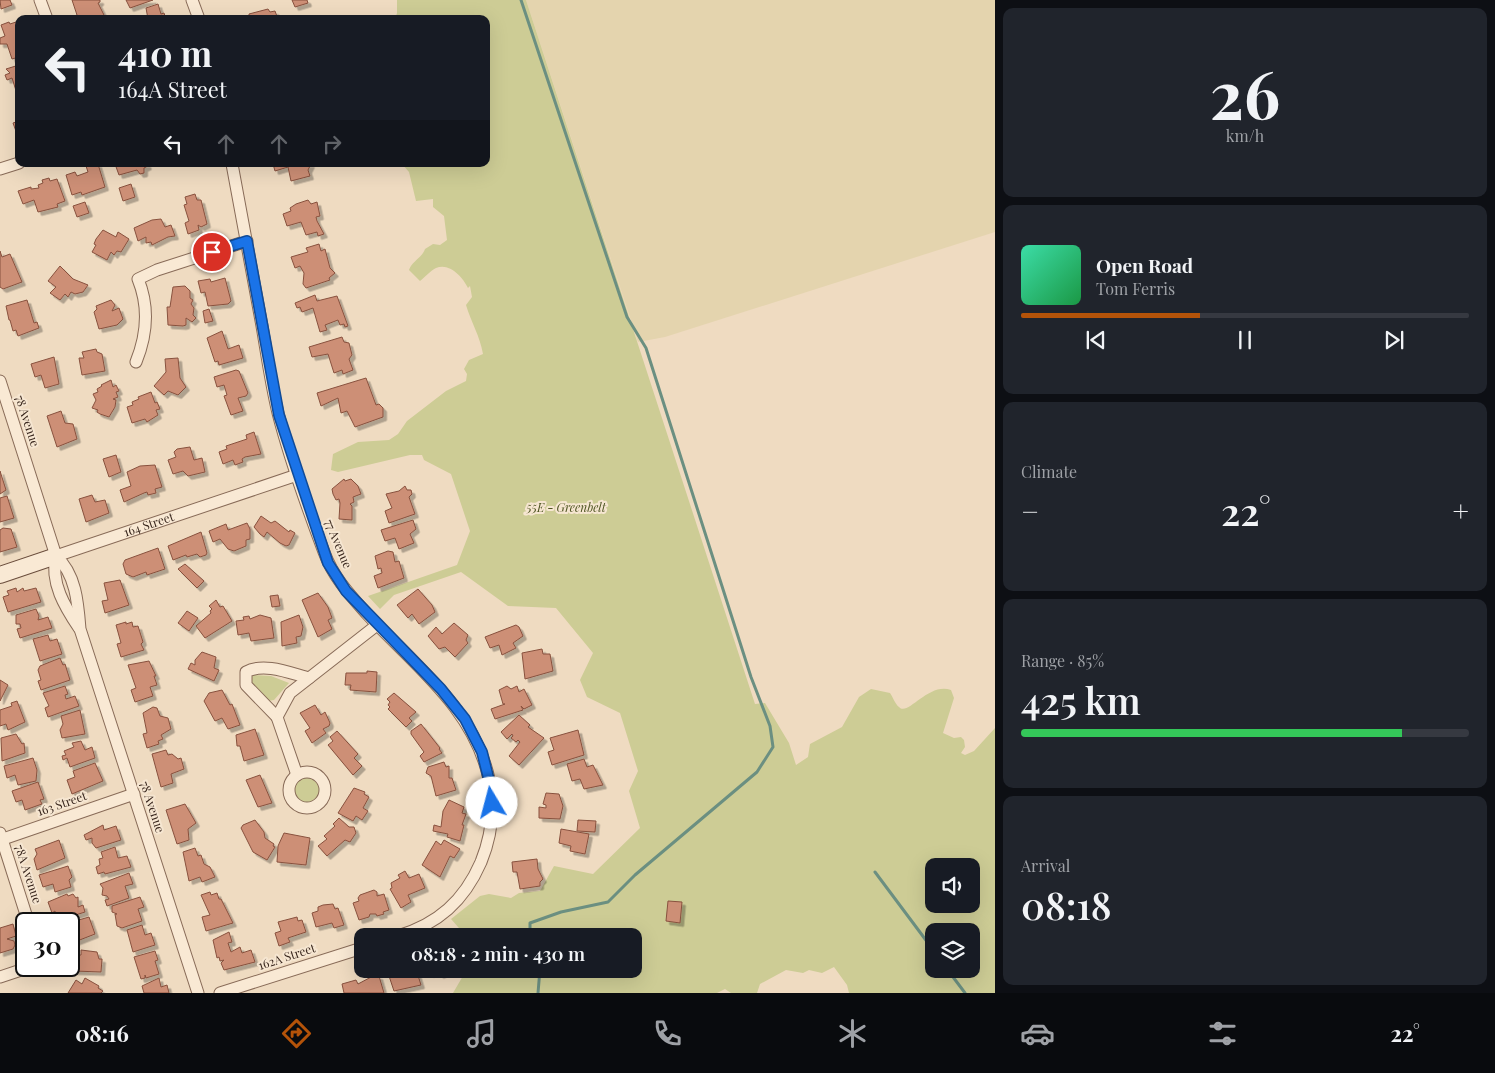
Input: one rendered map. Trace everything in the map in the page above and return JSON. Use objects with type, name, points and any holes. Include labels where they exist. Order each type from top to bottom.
[{"type":"street","points":[[40,0],[46,15]]},
{"type":"street","points":[[192,0],[198,15]]},
{"type":"street","points":[[0,169],[15,164]]},
{"type":"street","name":"77 Avenue","points":[[233,167],[277,407],[297,475],[334,573],[346,591],[453,704],[470,728],[482,752],[491,788],[490,835],[482,858],[462,894],[440,916],[422,928]]},
{"type":"street","points":[[136,362],[143,344],[146,301],[138,279],[157,270],[247,241]]},
{"type":"street","name":"78 Avenue","points":[[0,381],[56,556],[68,569],[76,597],[80,629],[198,993]]},
{"type":"street","name":"164 Street","points":[[0,575],[297,475]]},
{"type":"street","points":[[276,717],[285,699],[377,625]]},
{"type":"street","points":[[297,774],[276,717],[246,685],[246,672],[253,668],[266,668],[309,678]]},
{"type":"street","name":"163 Street","points":[[1,838],[134,794]]},
{"type":"street","name":"78A Avenue","points":[[1,838],[25,912]]},
{"type":"street","name":"162A Street","points":[[220,993],[354,951]]},
{"type":"street","points":[[0,978],[15,973]]},
{"type":"shaded area","points":[[526,0],[995,0],[995,232],[665,337],[638,342]]},
{"type":"green space","name":"55E - Greenbelt","points":[[397,0],[526,0],[755,704],[765,703],[789,743],[796,765],[808,757],[810,744],[842,727],[859,697],[871,689],[890,693],[898,706],[903,709],[934,691],[951,690],[954,698],[943,733],[954,738],[961,737],[964,740],[965,747],[961,753],[965,755],[974,751],[995,728],[995,993],[849,993],[847,985],[834,967],[822,973],[809,970],[803,973],[786,970],[760,984],[757,993],[731,993],[725,989],[717,993],[453,993],[462,978],[642,978],[642,928],[459,928],[451,919],[480,896],[489,894],[511,898],[519,893],[540,891],[554,866],[593,874],[640,828],[629,791],[638,771],[620,713],[587,697],[580,680],[593,653],[556,608],[508,606],[461,572],[394,595],[380,609],[368,596],[457,565],[470,531],[451,474],[424,460],[422,455],[410,455],[338,472],[331,470],[333,454],[358,442],[389,440],[398,434],[407,421],[446,391],[466,381],[467,374],[464,369],[469,360],[483,354],[466,305],[472,297],[470,286],[468,288],[459,275],[446,267],[436,268],[420,281],[409,270],[425,249],[433,244],[440,245],[447,240],[444,216],[433,207],[433,199],[416,201],[409,172],[405,167],[490,167],[490,15],[396,15]]},
{"type":"green space","points":[[252,675],[271,676],[289,683],[274,700],[268,701],[252,686],[250,677]]},
{"type":"green space","points":[[307,775],[318,779],[322,790],[318,801],[307,805],[296,801],[292,790],[296,779]]},
{"type":"building","points":[[0,0],[10,0],[12,5],[1,9]]},
{"type":"building","points":[[72,0],[100,0],[98,3],[104,15],[77,15]]},
{"type":"building","points":[[126,0],[153,0],[130,8]]},
{"type":"building","points":[[292,0],[307,0],[308,3],[295,7]]},
{"type":"building","points":[[158,4],[161,14],[164,13],[165,15],[147,15],[146,8]]},
{"type":"building","points":[[268,9],[270,12],[275,11],[276,15],[249,15]]},
{"type":"building","points":[[15,22],[15,58],[12,59],[7,44],[0,44],[0,38],[5,36],[1,25]]},
{"type":"building","points":[[15,66],[15,88],[12,78],[7,80],[5,75],[10,73],[6,69]]},
{"type":"building","points":[[86,167],[99,167],[105,187],[82,195],[81,192],[72,195],[66,175],[75,172],[77,176],[88,172]]},
{"type":"building","points":[[116,167],[146,167],[144,168],[144,173],[140,174],[137,170],[119,175]]},
{"type":"building","points":[[274,167],[288,167],[275,171]]},
{"type":"building","points":[[288,167],[310,167],[308,170],[310,176],[291,181]]},
{"type":"building","points":[[49,178],[50,181],[57,179],[65,201],[57,204],[58,207],[38,212],[34,200],[23,204],[18,191],[31,187],[31,189],[39,188],[38,185],[43,183],[42,180]]},
{"type":"building","points":[[131,184],[135,197],[123,201],[119,188]]},
{"type":"building","points":[[195,194],[197,200],[201,200],[207,224],[201,227],[198,225],[199,230],[188,234],[185,223],[189,221],[184,205],[187,204],[185,197]]},
{"type":"building","points":[[308,200],[311,204],[317,202],[320,216],[316,217],[324,234],[318,236],[317,232],[306,235],[301,222],[287,226],[283,214],[291,211],[290,208],[296,204]]},
{"type":"building","points":[[85,202],[89,213],[77,217],[73,206]]},
{"type":"building","points":[[161,219],[165,227],[171,225],[175,236],[168,237],[152,245],[151,242],[146,243],[146,237],[138,241],[134,228],[152,220]]},
{"type":"building","points":[[103,230],[116,237],[118,232],[129,239],[121,252],[117,251],[114,255],[111,252],[107,260],[92,252],[96,245],[94,244],[96,239]]},
{"type":"building","points":[[319,244],[321,251],[325,249],[330,268],[335,273],[329,278],[330,280],[306,288],[303,284],[304,273],[300,266],[295,268],[291,257],[308,252],[306,248]]},
{"type":"building","points":[[0,251],[2,257],[10,254],[22,282],[3,289],[0,287]]},
{"type":"building","points":[[60,266],[73,279],[88,285],[83,292],[75,294],[71,292],[68,297],[65,294],[60,300],[50,293],[56,287],[48,281]]},
{"type":"building","points":[[225,278],[231,301],[228,304],[208,306],[205,292],[201,293],[198,281],[210,279],[211,282]]},
{"type":"building","points":[[185,286],[190,291],[190,298],[193,300],[191,304],[194,308],[193,315],[196,318],[192,322],[186,318],[186,325],[183,326],[168,325],[167,307],[170,307],[173,287]]},
{"type":"building","points":[[315,295],[317,301],[337,296],[348,326],[340,325],[338,320],[325,325],[327,330],[320,332],[313,308],[302,312],[295,303]]},
{"type":"building","points":[[27,300],[34,323],[37,322],[39,328],[18,336],[16,330],[13,331],[6,306]]},
{"type":"building","points":[[111,300],[115,305],[112,311],[119,308],[123,319],[117,325],[99,329],[94,312],[97,309],[96,306]]},
{"type":"building","points":[[209,309],[213,321],[205,323],[203,311]]},
{"type":"building","points":[[222,331],[228,349],[239,345],[243,358],[219,365],[218,361],[215,362],[207,338]]},
{"type":"building","points":[[342,337],[344,342],[349,343],[352,355],[349,359],[353,370],[343,374],[342,370],[334,373],[328,354],[312,357],[309,347]]},
{"type":"building","points":[[96,349],[97,352],[102,354],[105,371],[82,375],[79,358],[84,358],[82,352]]},
{"type":"building","points":[[54,357],[59,384],[45,388],[41,375],[35,377],[31,364]]},
{"type":"building","points":[[178,358],[180,378],[186,387],[178,395],[168,391],[164,395],[154,386],[166,372],[165,359]]},
{"type":"building","points":[[236,370],[239,371],[248,393],[246,396],[238,398],[243,411],[231,415],[224,396],[227,395],[224,385],[217,387],[214,377]]},
{"type":"building","points":[[366,378],[376,405],[379,404],[383,408],[383,417],[355,427],[347,411],[341,413],[338,398],[321,406],[317,393]]},
{"type":"building","points":[[111,380],[113,387],[116,385],[119,391],[116,392],[118,397],[113,399],[116,400],[115,407],[109,417],[100,414],[97,412],[98,410],[92,408],[96,400],[93,394],[98,392],[97,389],[101,385]]},
{"type":"building","points":[[151,392],[155,403],[157,402],[160,409],[156,410],[158,415],[147,422],[145,419],[132,423],[127,407],[133,405],[132,402],[139,399],[138,397]]},
{"type":"building","points":[[61,411],[65,423],[73,424],[77,439],[57,447],[47,416]]},
{"type":"building","points":[[254,432],[261,454],[245,457],[242,459],[243,462],[235,465],[233,460],[223,464],[219,452],[227,449],[226,446],[247,439],[246,435]]},
{"type":"building","points":[[190,447],[194,460],[202,458],[205,472],[188,476],[183,471],[173,474],[168,460],[176,457],[174,452],[177,449]]},
{"type":"building","points":[[116,455],[121,472],[109,477],[103,459]]},
{"type":"building","points":[[155,465],[162,487],[155,489],[156,493],[148,495],[147,492],[124,502],[120,490],[131,486],[127,472],[140,466]]},
{"type":"building","points":[[0,471],[6,490],[0,494]]},
{"type":"building","points":[[344,479],[345,481],[351,479],[358,486],[361,494],[353,497],[354,502],[350,504],[352,506],[352,520],[339,519],[340,503],[339,499],[336,500],[332,489]]},
{"type":"building","points":[[405,486],[407,490],[411,490],[412,494],[409,497],[415,514],[389,523],[385,511],[392,508],[386,494],[399,491]]},
{"type":"building","points":[[92,495],[95,502],[105,500],[109,513],[86,522],[79,499]]},
{"type":"building","points":[[7,496],[14,518],[0,522],[0,498]]},
{"type":"building","points":[[261,516],[271,523],[275,521],[289,532],[290,530],[295,533],[289,545],[286,546],[280,543],[267,532],[264,537],[260,534],[254,527]]},
{"type":"building","points":[[413,520],[416,529],[410,534],[414,543],[399,549],[395,538],[385,541],[381,530]]},
{"type":"building","points":[[247,523],[250,529],[250,539],[246,540],[246,546],[234,551],[228,549],[220,539],[213,542],[209,531],[226,524],[228,530]]},
{"type":"building","points":[[3,528],[11,529],[17,547],[0,552],[0,530]]},
{"type":"building","points":[[201,532],[206,555],[200,557],[197,554],[187,557],[186,555],[173,560],[168,546]]},
{"type":"building","points":[[158,548],[165,569],[147,575],[146,572],[133,577],[126,574],[123,564],[125,560]]},
{"type":"building","points":[[388,551],[393,552],[395,562],[399,561],[404,578],[378,588],[374,576],[382,573],[381,568],[378,569],[375,556]]},
{"type":"building","points":[[185,564],[204,581],[197,588],[178,569]]},
{"type":"building","points":[[120,580],[129,605],[105,613],[102,601],[108,600],[104,583]]},
{"type":"building","points":[[16,588],[17,592],[23,588],[24,591],[36,588],[41,602],[8,612],[3,597],[9,595],[7,591]]},
{"type":"building","points":[[418,589],[432,605],[435,612],[419,624],[412,614],[408,618],[397,605]]},
{"type":"building","points":[[318,593],[328,607],[332,618],[328,620],[332,629],[318,637],[302,600]]},
{"type":"building","points":[[278,595],[280,606],[272,607],[270,596]]},
{"type":"building","points":[[216,600],[220,607],[223,606],[232,621],[205,638],[196,626],[211,613],[212,609],[209,606]]},
{"type":"building","points":[[36,609],[39,616],[38,620],[48,617],[52,628],[20,638],[17,629],[21,628],[20,624],[16,624],[16,615]]},
{"type":"building","points":[[187,611],[198,618],[189,631],[178,623]]},
{"type":"building","points":[[260,615],[271,618],[274,638],[251,641],[249,633],[238,635],[236,621],[244,620],[243,617],[249,616],[250,619]]},
{"type":"building","points":[[299,615],[303,627],[301,636],[296,637],[297,643],[282,646],[281,622]]},
{"type":"building","points":[[126,622],[126,624],[132,622],[133,627],[138,626],[144,650],[121,657],[117,644],[121,643],[116,625]]},
{"type":"building","points":[[454,623],[468,635],[466,640],[468,643],[455,657],[445,647],[439,649],[428,636],[436,627],[442,634]]},
{"type":"building","points":[[516,625],[523,636],[513,643],[516,648],[502,655],[499,645],[490,648],[485,637]]},
{"type":"building","points":[[48,635],[50,641],[57,639],[62,654],[40,661],[33,639]]},
{"type":"building","points":[[542,649],[543,654],[550,654],[553,671],[525,679],[522,653]]},
{"type":"building","points":[[202,652],[216,657],[214,668],[219,670],[214,681],[188,669],[191,663],[195,665],[195,660]]},
{"type":"building","points":[[60,658],[63,665],[65,664],[70,680],[41,690],[38,681],[41,680],[38,670],[40,666]]},
{"type":"building","points":[[149,661],[156,676],[154,676],[157,685],[150,687],[153,696],[135,702],[131,690],[136,688],[128,665]]},
{"type":"building","points":[[367,671],[377,672],[376,692],[350,690],[351,685],[345,685],[346,673],[367,673]]},
{"type":"building","points":[[0,680],[8,685],[0,701]]},
{"type":"building","points":[[65,686],[68,694],[65,695],[66,699],[75,696],[79,706],[48,717],[45,708],[49,706],[43,693]]},
{"type":"building","points":[[507,686],[511,689],[517,686],[519,692],[524,689],[532,705],[524,709],[521,706],[523,710],[495,719],[491,709],[505,704],[503,704],[499,690]]},
{"type":"building","points":[[222,690],[230,705],[232,704],[240,725],[228,729],[222,718],[215,721],[204,701],[209,693]]},
{"type":"building","points":[[394,693],[416,712],[409,718],[412,721],[406,727],[388,709],[390,702],[387,699]]},
{"type":"building","points":[[17,701],[25,722],[8,730],[6,724],[0,726],[0,710],[12,706],[11,703]]},
{"type":"building","points":[[315,705],[321,715],[325,712],[330,723],[329,726],[323,729],[326,733],[312,743],[305,731],[310,728],[300,713]]},
{"type":"building","points":[[153,707],[157,708],[160,716],[168,718],[171,729],[161,735],[163,739],[158,741],[159,744],[147,748],[143,734],[147,733],[143,713]]},
{"type":"building","points":[[80,710],[85,734],[62,738],[60,730],[63,724],[61,716]]},
{"type":"building","points":[[519,715],[530,725],[528,727],[544,738],[519,765],[509,756],[520,742],[518,740],[516,742],[511,738],[512,734],[507,739],[501,732]]},
{"type":"building","points":[[421,724],[442,753],[424,762],[420,756],[424,752],[411,734],[411,731]]},
{"type":"building","points":[[255,729],[264,755],[244,761],[240,746],[237,746],[236,735]]},
{"type":"building","points":[[578,730],[584,755],[552,765],[548,752],[554,750],[550,738]]},
{"type":"building","points":[[337,731],[358,754],[354,758],[362,766],[353,775],[328,745],[333,741],[330,737]]},
{"type":"building","points":[[16,734],[22,744],[24,743],[25,753],[2,761],[1,738]]},
{"type":"building","points":[[81,741],[85,750],[92,747],[95,758],[70,767],[67,758],[63,760],[62,756],[66,755],[64,751],[74,747],[72,743]]},
{"type":"building","points":[[166,750],[168,755],[172,754],[178,759],[181,758],[184,769],[171,774],[173,783],[161,787],[152,754]]},
{"type":"building","points":[[33,758],[37,770],[36,781],[18,785],[15,775],[7,778],[4,766]]},
{"type":"building","points":[[584,759],[587,767],[593,765],[603,785],[584,789],[580,779],[572,781],[567,764]]},
{"type":"building","points":[[444,762],[446,767],[449,766],[449,778],[452,778],[456,790],[436,796],[431,776],[426,773],[428,767]]},
{"type":"building","points":[[95,763],[103,781],[72,794],[67,780],[75,777],[73,771]]},
{"type":"building","points":[[260,775],[272,803],[258,807],[246,780]]},
{"type":"building","points":[[38,782],[44,799],[40,800],[42,804],[25,810],[22,800],[16,802],[12,791]]},
{"type":"building","points":[[354,788],[365,792],[364,794],[369,797],[363,808],[368,811],[362,820],[356,816],[353,821],[338,813]]},
{"type":"building","points":[[546,793],[559,794],[563,806],[560,819],[539,818],[539,807],[546,808],[546,805],[543,804]]},
{"type":"building","points":[[449,800],[464,807],[462,813],[466,814],[462,825],[464,825],[460,841],[447,837],[448,834],[433,831],[434,825],[441,827],[443,811]]},
{"type":"building","points":[[185,804],[196,823],[188,829],[189,840],[177,844],[166,810]]},
{"type":"building","points":[[339,818],[349,827],[354,827],[356,833],[350,842],[345,840],[327,856],[318,846],[327,839],[324,836],[335,826],[333,824]]},
{"type":"building","points":[[255,820],[264,832],[265,838],[274,844],[273,846],[275,847],[267,860],[253,852],[241,828],[243,825]]},
{"type":"building","points":[[578,820],[596,821],[595,832],[577,831]]},
{"type":"building","points":[[103,825],[104,830],[116,826],[121,840],[96,848],[92,843],[92,838],[86,840],[84,835]]},
{"type":"building","points":[[561,829],[589,834],[585,854],[570,851],[571,846],[559,843]]},
{"type":"building","points":[[284,833],[310,838],[306,865],[277,862],[278,846]]},
{"type":"building","points":[[59,840],[65,858],[37,870],[34,859],[37,854],[35,849]]},
{"type":"building","points":[[444,840],[460,849],[454,858],[450,856],[440,877],[422,865],[436,841],[441,845]]},
{"type":"building","points":[[115,847],[118,858],[127,856],[131,867],[98,874],[96,867],[100,865],[99,859],[103,858],[101,852]]},
{"type":"building","points":[[195,848],[198,856],[201,855],[204,864],[210,867],[215,877],[202,882],[200,877],[189,881],[183,852]]},
{"type":"building","points":[[537,859],[538,869],[543,879],[540,882],[540,886],[520,889],[517,872],[513,872],[512,862]]},
{"type":"building","points":[[68,866],[72,877],[69,880],[71,887],[55,892],[53,884],[43,887],[39,875]]},
{"type":"building","points":[[405,871],[409,878],[419,874],[425,888],[408,895],[411,902],[401,908],[390,889],[392,888],[391,883],[400,878],[398,875]]},
{"type":"building","points":[[129,873],[133,884],[125,886],[129,898],[107,906],[105,900],[109,899],[107,896],[102,895],[103,888],[100,884]]},
{"type":"building","points":[[374,890],[377,892],[377,896],[384,894],[389,910],[377,916],[376,914],[370,914],[369,917],[359,920],[353,903],[359,901],[360,895]]},
{"type":"building","points":[[210,892],[211,895],[217,893],[233,923],[206,931],[202,917],[210,915],[201,895]]},
{"type":"building","points":[[67,894],[68,896],[73,894],[76,898],[78,897],[78,907],[83,905],[85,912],[80,914],[80,912],[52,912],[48,902]]},
{"type":"building","points":[[140,897],[144,907],[138,909],[142,921],[122,928],[117,926],[115,914],[117,914],[112,912],[112,906]]},
{"type":"building","points":[[668,901],[682,902],[680,923],[666,921]]},
{"type":"building","points":[[333,904],[335,909],[338,908],[344,925],[334,928],[332,923],[316,927],[312,913],[318,911],[318,907]]},
{"type":"building","points":[[89,917],[95,934],[80,940],[80,920]]},
{"type":"building","points":[[297,917],[298,921],[302,920],[306,932],[288,938],[290,942],[279,946],[275,933],[281,931],[278,922]]},
{"type":"building","points":[[13,924],[15,936],[7,939],[14,941],[15,945],[13,949],[0,953],[0,928]]},
{"type":"building","points":[[142,925],[145,935],[151,933],[155,945],[133,952],[127,930]]},
{"type":"building","points":[[229,932],[232,942],[228,943],[231,952],[240,947],[242,953],[251,950],[255,962],[224,970],[221,963],[224,960],[220,961],[219,957],[217,958],[213,940]]},
{"type":"building","points":[[81,950],[97,952],[99,959],[102,959],[101,972],[80,971]]},
{"type":"building","points":[[155,951],[158,960],[155,961],[159,974],[146,978],[145,975],[145,978],[141,979],[134,957]]},
{"type":"building","points":[[85,978],[99,986],[98,988],[103,991],[101,993],[68,993],[76,980],[82,984]]},
{"type":"building","points":[[159,978],[161,987],[167,985],[169,993],[144,993],[142,986]]},
{"type":"building","points":[[369,978],[380,978],[384,993],[344,993],[342,984],[356,980],[358,984]]},
{"type":"building","points":[[390,978],[419,978],[421,985],[394,991]]},
{"type":"waterway","points":[[521,0],[627,317],[646,348],[751,677],[770,726],[773,747],[757,772],[635,875],[608,902],[561,912],[530,923],[530,928]]},
{"type":"waterway","points":[[875,872],[925,939]]},
{"type":"waterway","points":[[538,993],[539,978]]},
{"type":"waterway","points":[[954,978],[965,993]]},
{"type":"route","points":[[212,252],[247,241],[279,415],[297,475],[328,563],[346,591],[441,689],[465,719],[482,752],[491,788],[492,803]]}]
